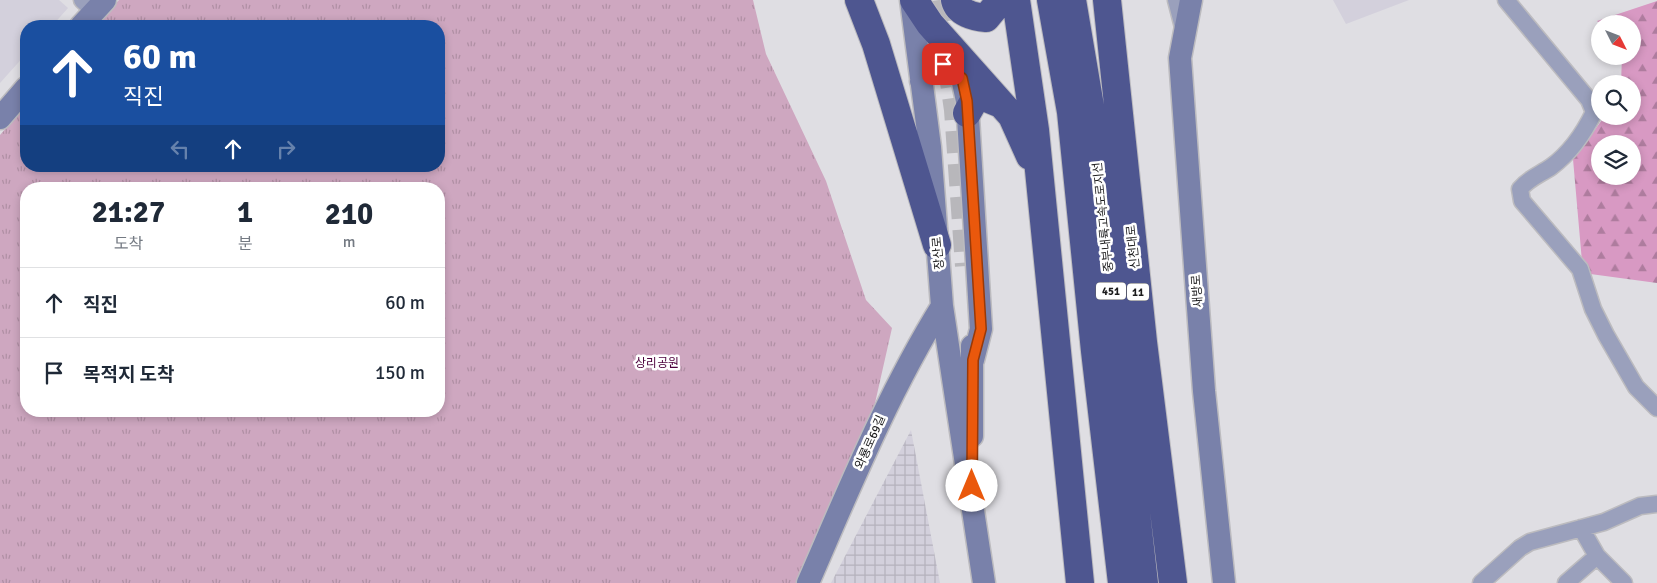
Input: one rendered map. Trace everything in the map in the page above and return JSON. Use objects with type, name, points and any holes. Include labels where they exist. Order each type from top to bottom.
[{"type":"highway","points":[[859,0],[876,44],[937,245]]},
{"type":"highway","points":[[912,0],[930,24],[1012,116],[1040,183]]},
{"type":"highway","points":[[955,0],[956,4],[972,17],[986,18],[1001,0]]},
{"type":"highway","points":[[1016,0],[1040,183],[1080,583]]},
{"type":"highway","name":"중부내륙고속도로지선","points":[[1051,0],[1071,112],[1095,351],[1122,583]]},
{"type":"highway","name":"중부내륙고속도로지선","points":[[1072,0],[1090,106],[1144,583]]},
{"type":"highway","name":"신천대로","points":[[1108,0],[1143,342],[1173,583]]},
{"type":"highway","points":[[968,113],[975,99],[984,97],[1001,104]]},
{"type":"main road","name":"장산로","points":[[912,0],[930,147],[942,306],[984,583]]},
{"type":"main road","name":"새방로","points":[[1191,0],[1180,58],[1203,381],[1224,583]]},
{"type":"main road","points":[[921,81],[934,65],[943,64],[962,78],[968,113],[981,329],[973,360]]},
{"type":"main road","points":[[0,118],[20,95]]},
{"type":"main road","name":"와룡로69길","points":[[808,583],[886,407],[915,349],[942,306]]},
{"type":"main road","name":"장산로","points":[[971,327],[973,360],[972,504]]},
{"type":"street","points":[[1176,0],[1180,10],[1184,42]]},
{"type":"street","points":[[1506,0],[1589,100],[1594,112],[1587,127],[1570,150],[1551,167],[1528,179],[1520,189],[1522,201],[1580,268],[1593,309],[1606,335],[1636,387],[1657,408]]},
{"type":"street","points":[[1481,583],[1520,548],[1530,542],[1604,522],[1640,506],[1657,504]]},
{"type":"street","points":[[1581,528],[1597,556],[1624,583]]},
{"type":"street","points":[[1566,583],[1597,556]]},
{"type":"shaded area","points":[[0,0],[59,0],[68,8],[57,20],[20,20],[20,61],[0,83]]},
{"type":"shaded area","points":[[1333,0],[1409,0],[1346,24]]},
{"type":"shaded area","points":[[911,430],[940,583],[831,583]]},
{"type":"green space","name":"상리공원","points":[[119,0],[753,0],[766,54],[826,181],[866,300],[892,328],[873,412],[800,583],[0,583],[0,135],[20,112],[20,172],[445,172],[445,20],[100,20]]},
{"type":"green space","points":[[1657,1],[1657,283],[1583,273],[1573,159],[1598,125],[1641,125],[1641,75],[1621,75],[1622,65],[1641,65],[1641,15],[1615,15]]},
{"type":"tunnel","points":[[939,0],[955,110],[966,266]]},
{"type":"route","points":[[943,64],[962,78],[967,101],[981,329],[973,360],[972,486]]}]
